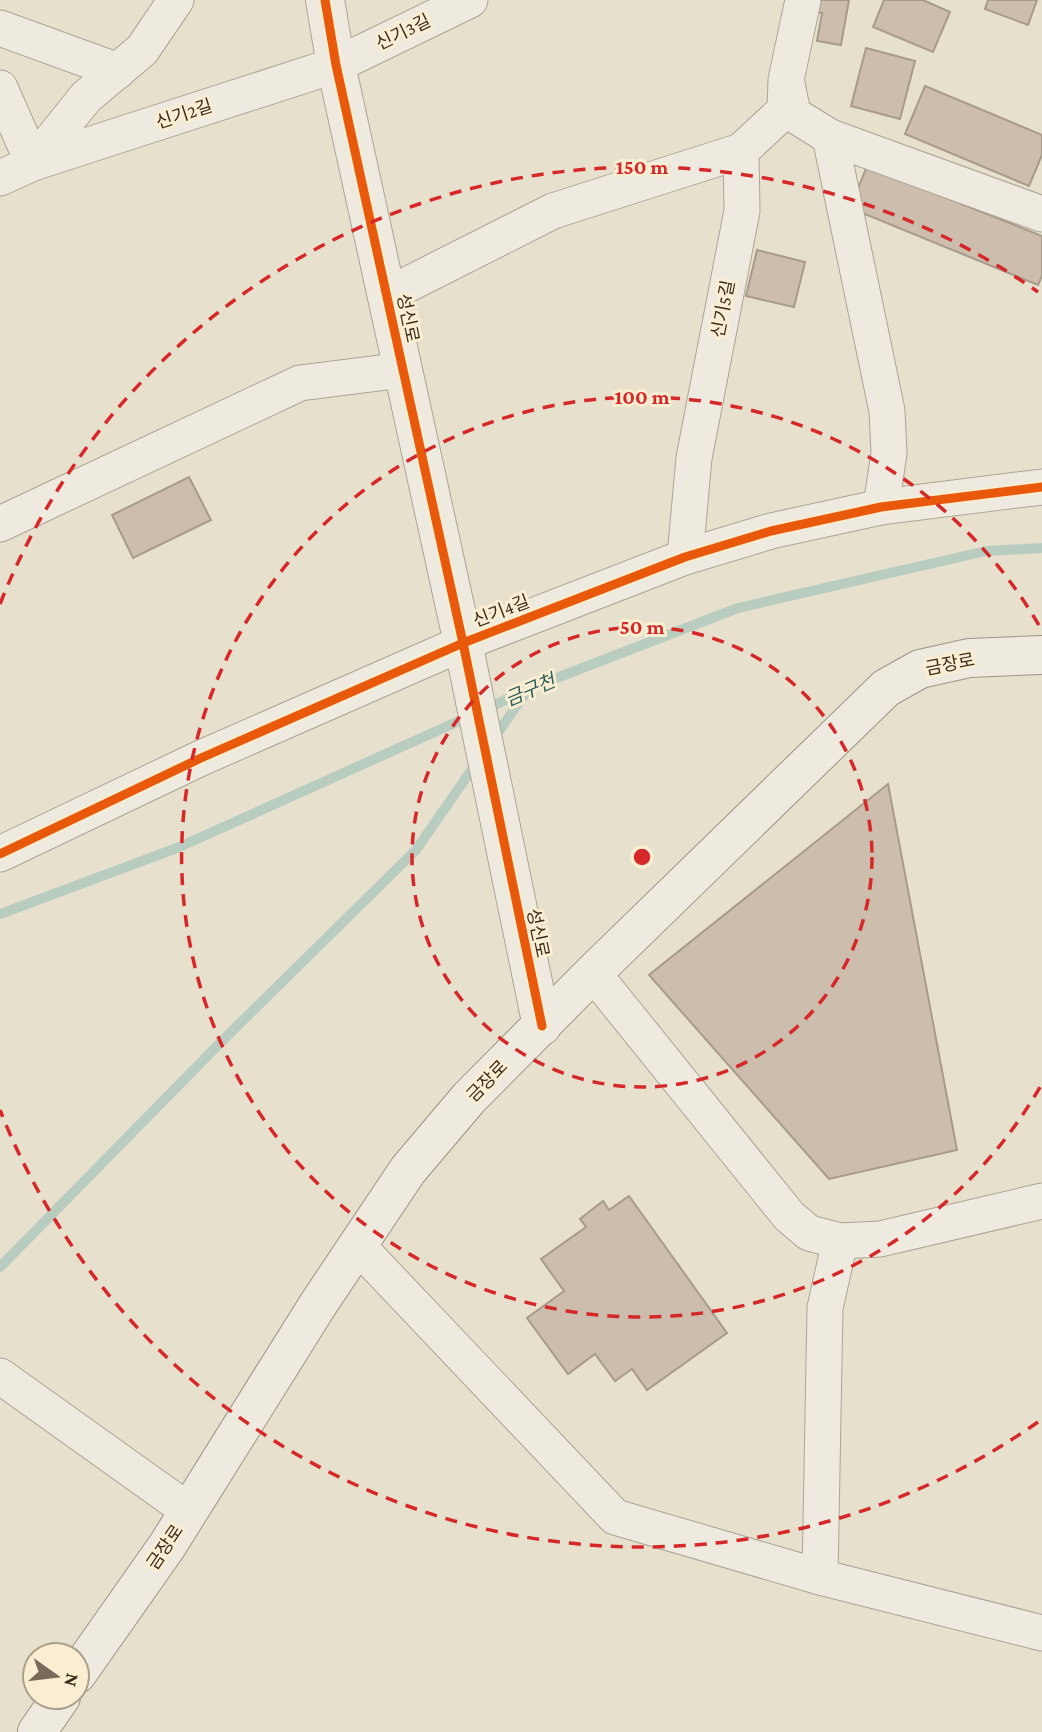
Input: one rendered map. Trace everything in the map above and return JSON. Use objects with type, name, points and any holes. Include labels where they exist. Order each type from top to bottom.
[{"type":"main road","name":"성신로","points":[[325,0],[336,65],[463,643],[542,1026]]},
{"type":"main road","name":"금장로","points":[[91,1654],[167,1546],[357,1245],[408,1170],[469,1098],[593,973],[886,688],[920,669],[969,658],[1042,655]]},
{"type":"main road","points":[[37,1732],[51,1711]]},
{"type":"street","points":[[0,28],[118,71],[142,50],[176,0]]},
{"type":"street","name":"신기3길","points":[[336,65],[470,0]]},
{"type":"street","points":[[387,295],[553,211],[741,151],[785,110],[786,80],[803,0]]},
{"type":"street","name":"신기2길","points":[[0,178],[33,163],[336,65]]},
{"type":"street","name":"신기2길","points":[[33,163],[86,97],[118,71]]},
{"type":"street","points":[[786,80],[793,114],[830,137],[1042,214]]},
{"type":"street","points":[[0,88],[33,163]]},
{"type":"street","points":[[830,137],[887,411],[890,453],[881,507]]},
{"type":"street","name":"신기5길","points":[[685,556],[694,458],[742,211],[741,151]]},
{"type":"street","points":[[0,524],[300,383],[403,370]]},
{"type":"street","name":"신기4길","points":[[2,846],[463,643],[685,556],[771,531],[881,507],[1042,487]]},
{"type":"street","points":[[593,973],[789,1216],[809,1233],[840,1241],[880,1239],[1042,1201]]},
{"type":"street","points":[[820,1577],[825,1308],[840,1241]]},
{"type":"street","points":[[357,1245],[615,1517],[820,1577],[1042,1633]]},
{"type":"street","points":[[0,1376],[189,1511]]},
{"type":"building","points":[[814,0],[849,0],[841,45],[817,41],[822,13],[812,11]]},
{"type":"building","points":[[884,0],[923,0],[950,12],[933,52],[873,27]]},
{"type":"building","points":[[988,0],[1037,0],[1028,25],[985,9]]},
{"type":"building","points":[[866,48],[915,61],[900,119],[851,106]]},
{"type":"building","points":[[925,86],[1042,135],[1042,155],[1029,186],[905,134]]},
{"type":"building","points":[[867,166],[1042,236],[1042,276],[1038,285],[850,208]]},
{"type":"building","points":[[757,250],[805,262],[794,307],[746,296]]},
{"type":"building","points":[[189,477],[211,520],[133,558],[112,515]]},
{"type":"building","points":[[888,784],[957,1150],[829,1179],[649,975]]},
{"type":"building","points":[[629,1196],[727,1333],[647,1390],[632,1369],[615,1381],[595,1354],[568,1374],[527,1318],[564,1291],[541,1259],[586,1227],[580,1219],[603,1201],[609,1210]]},
{"type":"waterway","name":"금구천","points":[[484,710],[528,689],[738,608],[986,551],[1042,548]]},
{"type":"waterway","points":[[494,738],[527,691]]},
{"type":"waterway","name":"금구천","points":[[0,914],[177,848],[470,716]]},
{"type":"waterway","points":[[0,1267],[223,1040],[416,850],[477,762]]},
{"type":"cycle path","points":[[325,0],[336,65],[463,643],[542,1026]]},
{"type":"cycle path","points":[[0,854],[201,758],[463,643],[685,557],[771,531],[881,507],[1042,487]]}]
